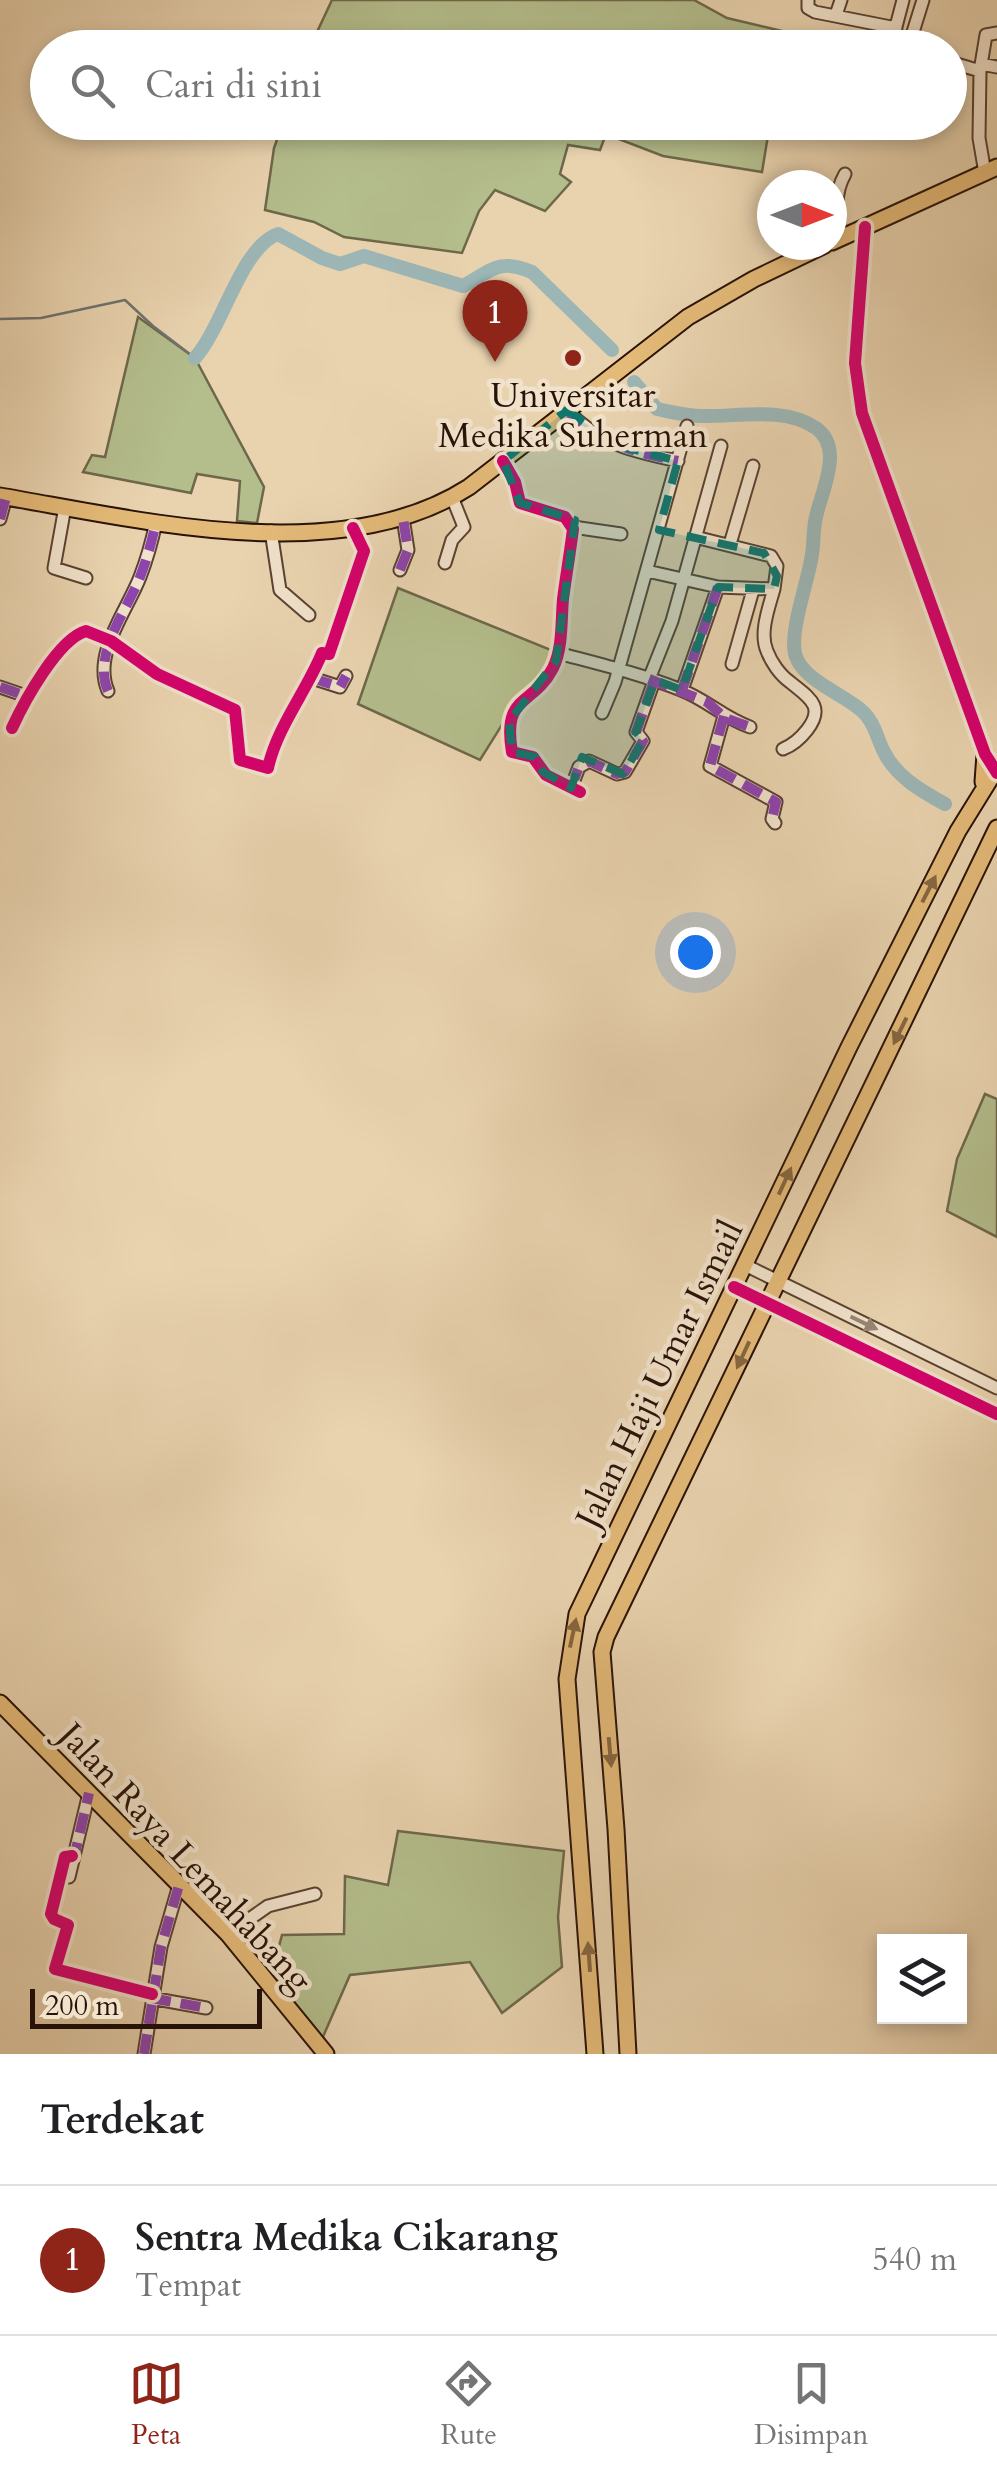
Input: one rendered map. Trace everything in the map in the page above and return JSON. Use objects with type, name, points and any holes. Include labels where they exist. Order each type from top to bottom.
[{"type":"main road","points":[[847,235],[991,170]]},
{"type":"main road","points":[[2,507],[65,508],[156,522],[271,531],[352,528],[404,518],[452,497],[504,461],[632,359],[720,298],[797,260]]},
{"type":"main road","points":[[986,754],[986,790]]},
{"type":"main road","name":"Jalan Haji Umar Ismail","points":[[595,2054],[566,1680],[577,1614],[848,1047],[958,831],[996,770]]},
{"type":"main road","name":"Jalan Haji Umar Ismail","points":[[628,2054],[602,1652],[606,1636],[997,828]]},
{"type":"main road","name":"Jalan Raya Lemahabang","points":[[0,1704],[228,1934],[326,2054]]},
{"type":"street","points":[[808,0],[808,8],[814,12],[896,28],[903,0]]},
{"type":"street","points":[[836,15],[841,0]]},
{"type":"street","points":[[912,30],[923,0]]},
{"type":"street","points":[[991,170],[978,138],[981,67],[986,36],[997,33]]},
{"type":"street","points":[[967,65],[997,67]]},
{"type":"street","points":[[865,227],[855,363],[862,414],[986,754],[996,770]]},
{"type":"street","points":[[568,410],[580,424],[616,445],[678,461]]},
{"type":"street","points":[[602,713],[688,426]]},
{"type":"street","points":[[504,461],[520,503],[565,516],[572,527],[558,653],[549,675],[514,710],[509,735],[512,752],[533,757],[546,775],[576,790],[580,766],[589,761],[617,774],[624,772],[643,742],[636,732],[722,446]]},
{"type":"street","points":[[730,544],[753,466]]},
{"type":"street","points":[[445,563],[452,540],[464,526],[452,497]]},
{"type":"street","points":[[65,508],[54,568],[86,578]]},
{"type":"street","points":[[400,570],[408,550],[404,518]]},
{"type":"street","points":[[108,691],[102,672],[110,641],[146,562],[156,522]]},
{"type":"street","points":[[572,527],[621,534]]},
{"type":"street","points":[[12,728],[29,697],[74,635],[86,631],[110,641],[157,674],[235,710],[240,760],[268,768],[270,752],[322,653],[329,654],[364,558],[364,549],[352,528]]},
{"type":"street","points":[[271,531],[280,590],[310,615]]},
{"type":"street","points":[[695,537],[771,556],[777,566],[764,634],[766,651],[783,676],[811,698],[816,708],[814,721],[805,733],[783,749]]},
{"type":"street","points":[[647,570],[718,587],[774,590]]},
{"type":"street","points":[[682,690],[718,587]]},
{"type":"street","points":[[732,664],[752,590]]},
{"type":"street","points":[[558,653],[682,690],[750,727]]},
{"type":"street","points":[[312,678],[340,687],[346,676]]},
{"type":"street","points":[[0,687],[29,697]]},
{"type":"street","points":[[724,716],[710,766],[776,802],[772,819],[775,823]]},
{"type":"street","points":[[745,1265],[997,1388]]},
{"type":"street","points":[[734,1287],[997,1414]]},
{"type":"street","points":[[69,1877],[89,1794]]},
{"type":"street","points":[[72,1856],[65,1857],[51,1914],[68,1925],[55,1969],[206,2008]]},
{"type":"street","points":[[144,2054],[161,1947],[179,1885]]},
{"type":"street","points":[[228,1934],[268,1906],[314,1894]]},
{"type":"highlighted area","points":[[567,410],[616,445],[678,461],[659,530],[764,553],[777,576],[774,589],[718,587],[682,690],[655,680],[636,732],[643,741],[623,774],[582,757],[571,788],[543,772],[535,757],[512,752],[509,721],[556,661],[575,520],[520,503],[503,461]]},
{"type":"green space","points":[[332,0],[694,0],[727,18],[778,30],[318,30]]},
{"type":"green space","points":[[277,140],[604,140],[600,150],[568,145],[560,174],[571,182],[545,211],[495,190],[479,211],[462,253],[344,237],[314,222],[265,210]]},
{"type":"green space","points":[[622,140],[767,140],[762,170],[663,156]]},
{"type":"green space","points":[[138,317],[195,358],[264,487],[257,523],[237,521],[240,481],[197,474],[191,493],[83,472],[92,455],[105,457]]},
{"type":"green space","points":[[398,588],[551,650],[551,663],[515,704],[480,760],[358,704]]},
{"type":"green space","points":[[985,1094],[997,1099],[997,1237],[947,1211],[957,1159]]},
{"type":"green space","points":[[398,1831],[564,1851],[558,1917],[562,1967],[502,2013],[470,1962],[350,1975],[322,2039],[272,1973],[282,1935],[344,1934],[345,1876],[388,1885]]},
{"type":"waterway","points":[[195,358],[253,254],[278,234],[340,264],[364,256],[463,286],[496,268],[521,268],[532,272],[612,350]]},
{"type":"waterway","points":[[0,319],[41,318],[125,300],[195,358]]},
{"type":"waterway","points":[[634,382],[657,409],[697,416],[790,417],[816,428],[825,437],[830,460],[796,623],[796,657],[807,673],[865,714],[888,759],[902,775],[945,804]]},
{"type":"marked path","points":[[567,410],[604,439],[678,461]]},
{"type":"marked path","points":[[0,519],[6,497]]},
{"type":"marked path","points":[[400,570],[408,550],[403,518]]},
{"type":"marked path","points":[[108,691],[104,662],[113,633],[140,577],[156,522]]},
{"type":"marked path","points":[[682,690],[718,587]]},
{"type":"marked path","points":[[312,678],[340,687],[346,676]]},
{"type":"marked path","points":[[649,679],[707,702],[725,718],[750,727]]},
{"type":"marked path","points":[[571,788],[579,767],[589,761],[617,774],[625,772],[643,741],[636,732],[654,681]]},
{"type":"marked path","points":[[0,687],[29,697]]},
{"type":"marked path","points":[[724,716],[710,766],[776,802],[772,819],[775,823]]},
{"type":"marked path","points":[[73,1862],[89,1793]]},
{"type":"marked path","points":[[144,2054],[161,1947],[179,1885]]},
{"type":"marked path","points":[[151,1998],[206,2008]]},
{"type":"cycle path","points":[[865,227],[855,363],[862,413],[985,754],[997,773]]},
{"type":"cycle path","points":[[503,461],[515,482],[520,503],[565,517],[573,529],[558,652],[545,680],[515,710],[511,719],[512,752],[533,757],[546,775],[580,792]]},
{"type":"cycle path","points":[[12,728],[53,658],[75,636],[86,631],[111,641],[157,674],[235,710],[240,760],[268,768],[278,738],[322,653],[329,654],[364,551],[353,528]]},
{"type":"cycle path","points":[[734,1287],[997,1414]]},
{"type":"cycle path","points":[[72,1856],[65,1857],[51,1914],[68,1925],[55,1969],[152,1994]]},
{"type":"place","name":"Universitar Medika Suherman","points":[[573,358]]},
{"type":"place","name":"Sentra Medika Cikarang","points":[[495,362]]}]
